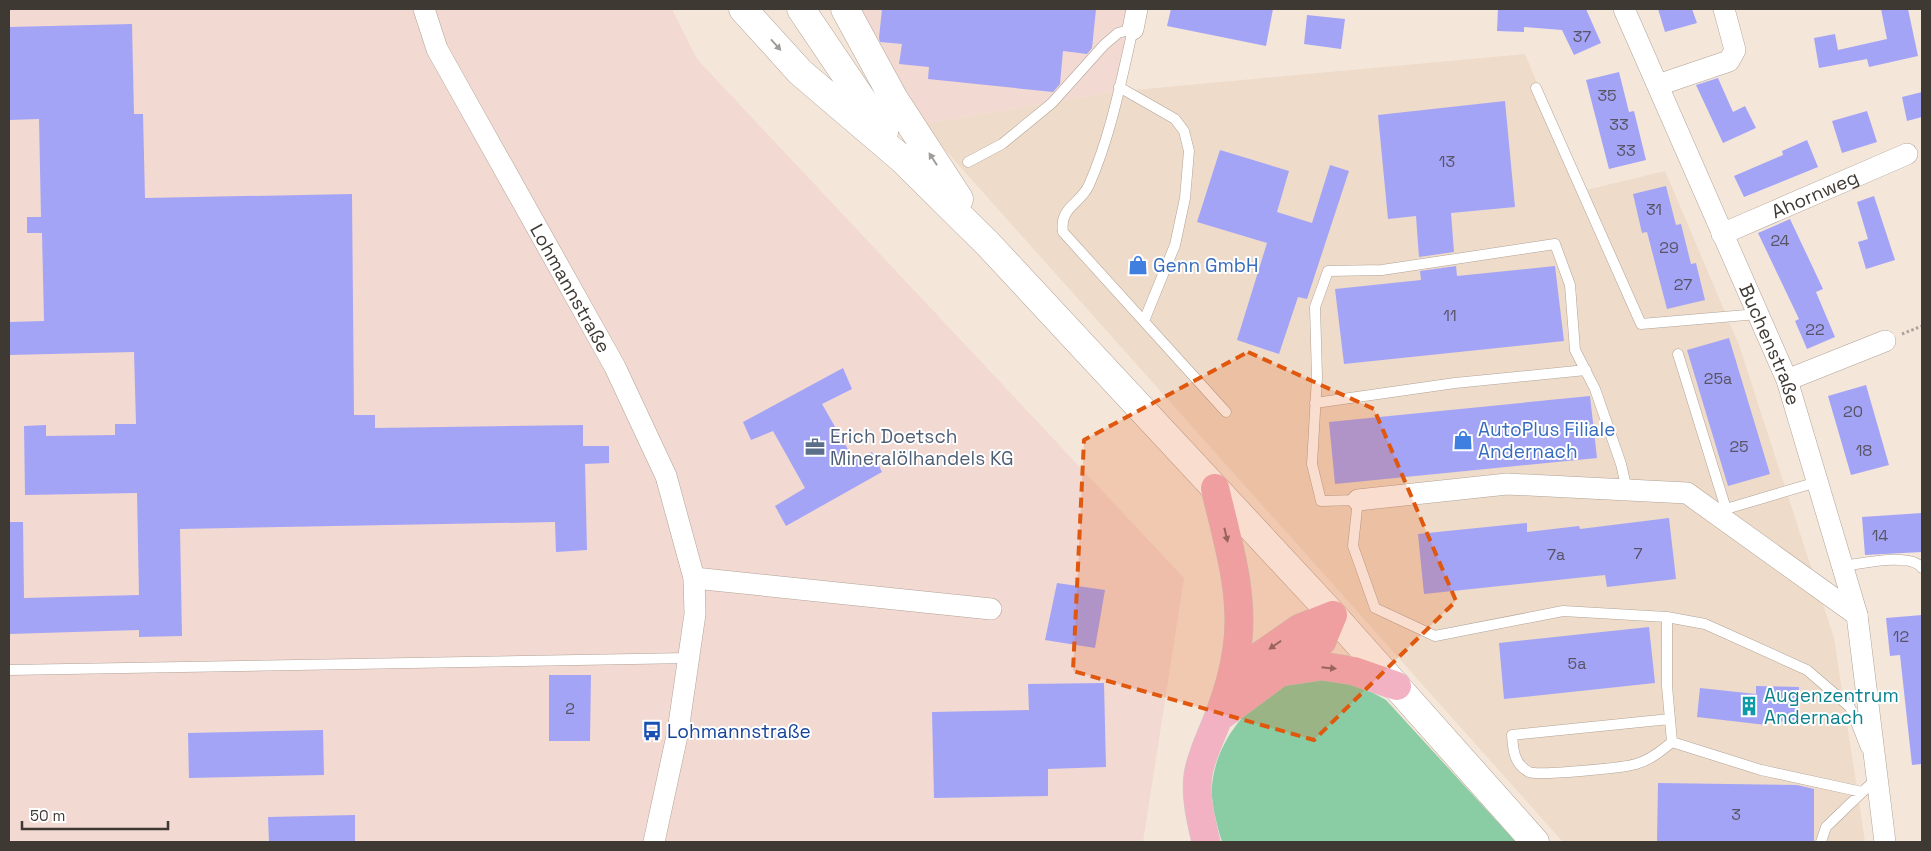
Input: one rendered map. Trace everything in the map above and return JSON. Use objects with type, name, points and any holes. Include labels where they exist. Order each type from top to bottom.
[{"type":"highway","points":[[1206,842],[1198,808],[1198,775],[1205,749],[1218,718],[1232,675],[1238,646],[1234,573],[1215,488]]},
{"type":"highway","points":[[1232,675],[1300,628],[1333,616]]},
{"type":"highway","points":[[1218,718],[1322,641],[1333,616]]},
{"type":"highway","points":[[1281,672],[1322,666],[1354,671],[1397,686]]},
{"type":"main road","points":[[743,9],[800,72],[902,159],[988,244],[1333,616],[1535,842]]},
{"type":"main road","points":[[801,9],[902,159]]},
{"type":"main road","points":[[845,9],[894,99],[988,244]]},
{"type":"street","name":"Lohmannstraße","points":[[424,9],[437,49],[615,367],[662,467],[694,578],[695,614],[678,731],[654,842]]},
{"type":"street","name":"Buchenstraße","points":[[1624,9],[1787,380],[1857,615],[1885,842]]},
{"type":"street","points":[[1658,85],[1729,61],[1735,50],[1724,9]]},
{"type":"street","name":"Ahornweg","points":[[1722,234],[1908,154]]},
{"type":"street","points":[[1787,380],[1885,341]]},
{"type":"street","points":[[1358,500],[1507,484],[1687,493],[1857,615]]},
{"type":"street","points":[[694,578],[991,610]]},
{"type":"lane","points":[[1135,19],[1109,129],[1088,187],[1064,214],[1061,222],[1063,232],[1226,412]]},
{"type":"lane","points":[[968,162],[1002,144],[1052,103],[1104,45],[1135,19]]},
{"type":"lane","points":[[1120,87],[1175,119],[1184,131],[1189,150],[1186,198],[1175,245],[1144,321]]},
{"type":"lane","points":[[1536,88],[1641,324],[1758,314]]},
{"type":"lane","points":[[1627,490],[1621,464],[1596,389],[1575,350],[1570,285],[1555,244],[1382,270],[1328,271],[1315,307],[1315,403],[1312,464],[1321,501],[1358,500],[1353,546],[1375,608],[1435,636],[1563,611],[1667,617],[1705,624],[1807,670],[1850,708],[1877,778],[1826,827],[1821,842]]},
{"type":"lane","points":[[1678,354],[1726,508],[1817,482]]},
{"type":"lane","points":[[1315,403],[1455,383],[1586,370]]},
{"type":"lane","points":[[1842,566],[1910,560],[1922,568]]},
{"type":"lane","points":[[1667,617],[1667,686],[1672,742]]},
{"type":"lane","points":[[9,670],[689,658]]},
{"type":"lane","points":[[1670,719],[1512,735],[1514,754],[1520,765],[1530,773],[1551,773],[1636,764],[1655,756],[1672,742]]},
{"type":"lane","points":[[1672,742],[1761,770],[1862,792]]},
{"type":"highlighted area","points":[[1248,352],[1374,409],[1456,601],[1314,740],[1073,671],[1084,440]]},
{"type":"shaded area","points":[[9,9],[672,9],[697,59],[1184,578],[1143,842],[9,842]]},
{"type":"shaded area","points":[[859,9],[1132,9],[1113,92],[922,124]]},
{"type":"shaded area","points":[[1525,54],[1582,191],[1665,171],[1739,345],[1834,638],[1865,842],[1563,842],[922,124],[1113,92]]},
{"type":"green space","points":[[1326,677],[1353,682],[1386,700],[1516,842],[1222,842],[1212,797],[1213,778],[1218,760],[1236,725],[1265,696],[1282,686],[1309,678]]},
{"type":"building","points":[[882,9],[1096,9],[1092,48],[1087,54],[1063,51],[1060,84],[1053,92],[928,79],[929,67],[899,64],[902,44],[880,42]]},
{"type":"building","points":[[1171,9],[1273,9],[1266,46],[1167,26]]},
{"type":"building","points":[[1498,9],[1586,9],[1601,43],[1574,55],[1562,30],[1524,27],[1524,32],[1497,31]]},
{"type":"building","points":[[1658,9],[1692,9],[1697,23],[1665,32]]},
{"type":"building","points":[[1881,9],[1908,9],[1918,56],[1869,67],[1867,59],[1819,68],[1814,38],[1835,34],[1838,50],[1887,39]]},
{"type":"building","points":[[1307,15],[1345,19],[1341,49],[1304,44]]},
{"type":"building","points":[[132,24],[134,114],[143,114],[145,198],[352,194],[354,415],[375,415],[375,428],[583,425],[583,446],[609,446],[609,463],[585,464],[587,550],[556,552],[555,522],[180,529],[182,636],[139,637],[139,630],[9,634],[9,522],[23,522],[24,598],[139,595],[137,493],[25,495],[24,426],[46,425],[46,436],[115,435],[115,424],[136,424],[134,352],[9,355],[9,322],[44,321],[42,233],[27,233],[27,217],[41,217],[39,119],[9,120],[9,27]]},
{"type":"building","points":[[1619,72],[1629,112],[1634,111],[1646,160],[1609,169],[1586,80]]},
{"type":"building","points":[[1718,78],[1733,112],[1745,106],[1756,128],[1723,143],[1696,85]]},
{"type":"building","points":[[1922,92],[1922,117],[1907,121],[1902,97]]},
{"type":"building","points":[[1505,101],[1515,207],[1451,213],[1454,252],[1419,257],[1416,216],[1388,219],[1378,115]]},
{"type":"building","points":[[1867,111],[1877,142],[1842,153],[1832,121]]},
{"type":"building","points":[[1807,140],[1818,167],[1744,197],[1734,176],[1783,155],[1782,151]]},
{"type":"building","points":[[1220,150],[1289,171],[1277,212],[1312,223],[1330,165],[1349,171],[1307,299],[1298,297],[1279,354],[1237,340],[1267,243],[1197,222]]},
{"type":"building","points":[[1666,186],[1676,225],[1681,224],[1691,264],[1696,263],[1705,300],[1667,309],[1647,232],[1642,233],[1633,194]]},
{"type":"building","points":[[1874,196],[1895,260],[1866,269],[1858,242],[1868,239],[1857,202]]},
{"type":"building","points":[[1790,219],[1823,289],[1816,292],[1835,337],[1807,349],[1795,321],[1799,319],[1758,233]]},
{"type":"building","points":[[1456,266],[1457,276],[1555,266],[1564,341],[1344,364],[1335,289],[1421,280],[1420,271]]},
{"type":"building","points":[[1729,338],[1770,474],[1728,486],[1687,350]]},
{"type":"building","points":[[843,368],[852,389],[822,404],[854,460],[872,452],[882,472],[786,526],[775,506],[805,488],[773,431],[751,440],[743,422]]},
{"type":"building","points":[[1866,385],[1889,465],[1851,475],[1828,396]]},
{"type":"building","name":"AutoPlus Filiale Andernach","points":[[1590,396],[1597,458],[1335,484],[1329,422]]},
{"type":"building","points":[[1922,513],[1922,552],[1865,555],[1862,517]]},
{"type":"building","points":[[1669,518],[1676,579],[1607,587],[1605,575],[1424,594],[1418,534],[1527,523],[1527,532],[1579,526],[1580,529]]},
{"type":"building","points":[[1057,583],[1105,590],[1095,648],[1045,640]]},
{"type":"building","points":[[1922,615],[1922,764],[1912,765],[1900,655],[1890,656],[1886,618]]},
{"type":"building","points":[[1649,627],[1655,683],[1504,699],[1499,643]]},
{"type":"building","points":[[549,675],[591,675],[590,741],[549,741]]},
{"type":"building","points":[[1104,683],[1106,767],[1048,769],[1048,796],[934,798],[932,712],[1029,710],[1028,684]]},
{"type":"building","name":"Augenzentrum Andernach","points":[[1756,686],[1799,687],[1798,722],[1767,721],[1766,725],[1697,717],[1700,688],[1756,694]]},
{"type":"building","points":[[323,730],[324,775],[189,778],[188,733]]},
{"type":"building","points":[[1658,783],[1797,785],[1814,789],[1814,842],[1657,842]]},
{"type":"building","points":[[355,815],[355,842],[269,842],[268,817]]},
{"type":"place","name":"Genn GmbH","points":[[1138,265]]},
{"type":"place","name":"AutoPlus Filiale Andernach","points":[[1463,440]]},
{"type":"place","name":"Erich Doetsch Mineralölhandels KG","points":[[815,447]]},
{"type":"place","name":"Augenzentrum Andernach","points":[[1749,706]]},
{"type":"place","name":"Lohmannstraße","points":[[652,731]]}]
